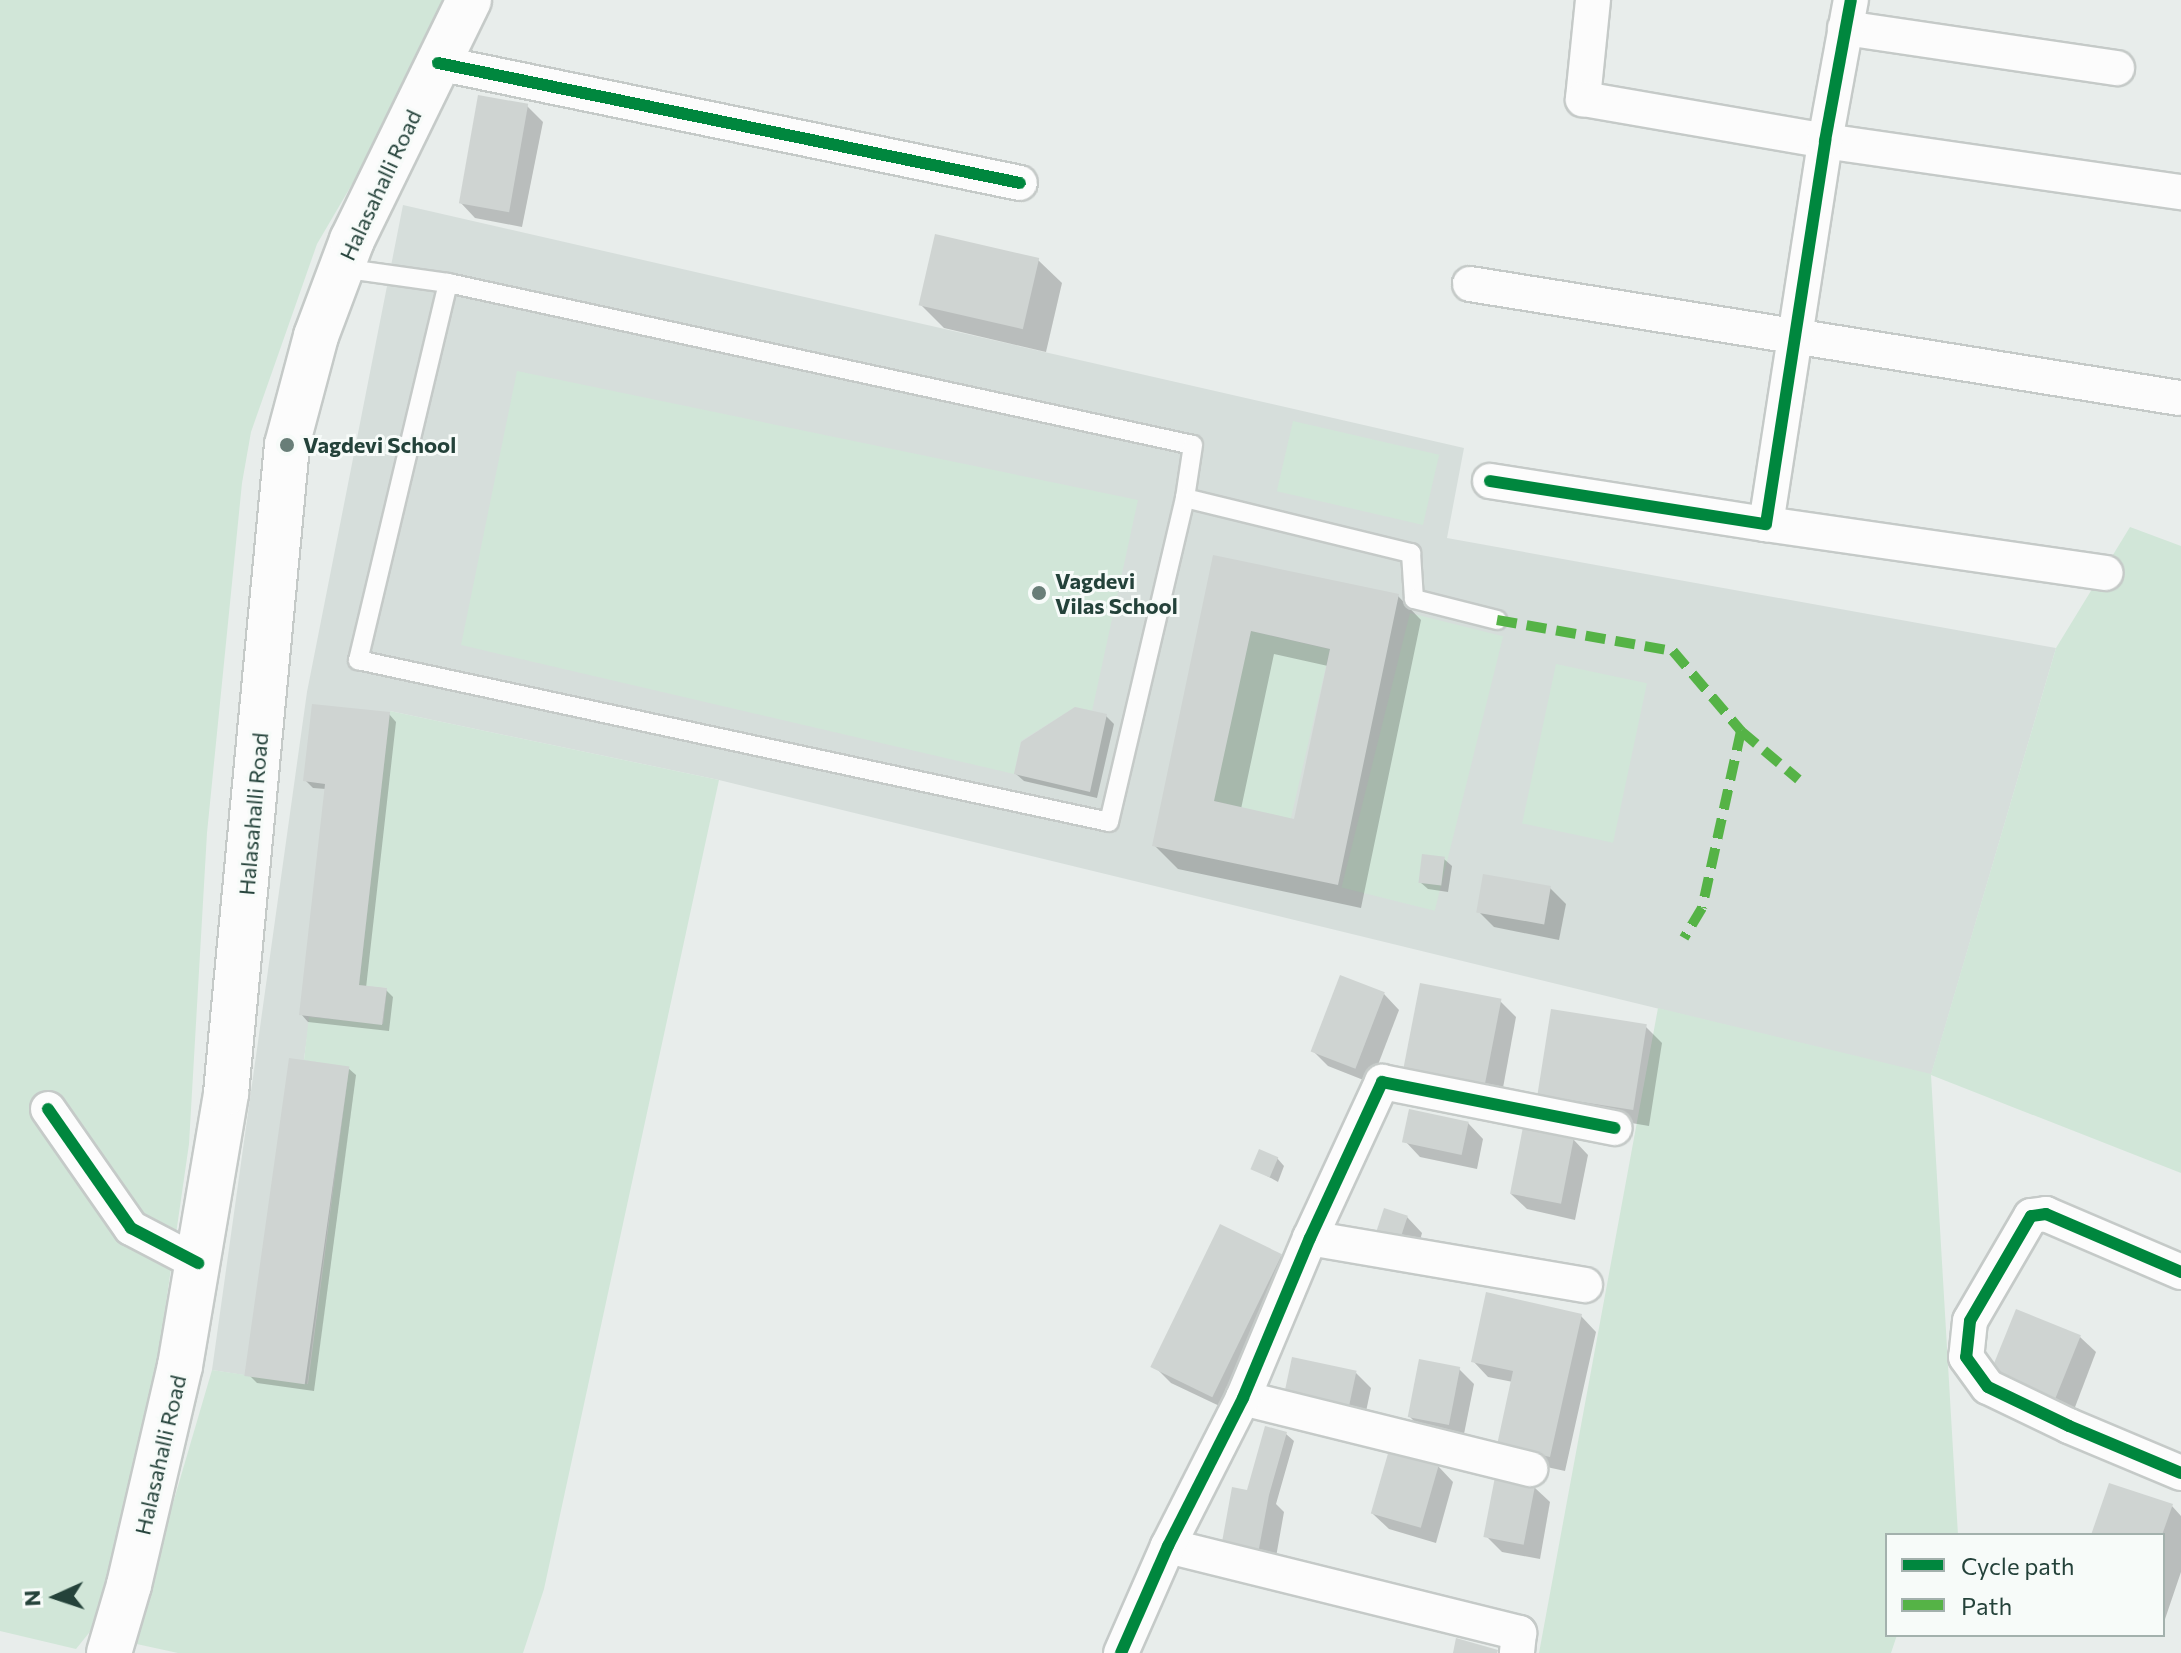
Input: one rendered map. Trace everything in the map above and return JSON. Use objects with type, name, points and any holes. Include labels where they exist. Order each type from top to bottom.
[{"type":"main road","name":"Halasahalli Road","points":[[109,1653],[129,1585],[180,1366],[226,1093],[287,445],[316,336],[341,268],[469,0]]},
{"type":"street","points":[[1593,0],[1583,99],[1825,141],[2181,192]]},
{"type":"street","points":[[1766,524],[1825,141],[1848,14],[2117,68]]},
{"type":"street","points":[[438,63],[1020,183]]},
{"type":"street","points":[[1470,284],[2179,398]]},
{"type":"street","points":[[1490,481],[2105,573]]},
{"type":"street","points":[[1121,1653],[1168,1546],[1243,1398],[1310,1238],[1382,1082],[1615,1128]]},
{"type":"street","points":[[48,1109],[131,1228],[198,1263]]},
{"type":"street","points":[[2181,1272],[2046,1214],[2031,1216],[1970,1321],[1966,1357],[1988,1387],[2069,1426],[2181,1473]]},
{"type":"street","points":[[1310,1238],[1585,1285]]},
{"type":"street","points":[[1243,1398],[1530,1469]]},
{"type":"street","points":[[1168,1546],[1519,1633],[1517,1653]]},
{"type":"lane","points":[[341,268],[448,283],[1193,445],[1185,498],[1109,822],[358,660],[448,283]]},
{"type":"lane","points":[[1185,498],[1411,553],[1414,599],[1497,620]]},
{"type":"shaded area","name":"Vagdevi Vilas School","points":[[403,205],[1464,448],[1447,538],[2056,648],[1931,1075],[719,780],[390,711],[359,984],[387,988],[382,1025],[310,1017],[304,1059],[349,1066],[307,1385],[212,1370],[307,692]]},
{"type":"green space","points":[[0,0],[453,0],[426,58],[317,244],[251,432],[242,483],[207,833],[189,1144],[148,1428],[97,1623],[76,1649],[0,1631]]},
{"type":"green space","points":[[517,371],[1138,500],[1092,711],[1075,707],[1021,741],[1014,774],[461,645]]},
{"type":"green space","points":[[1293,421],[1439,455],[1423,525],[1277,491]]},
{"type":"green space","points":[[2130,527],[2181,546],[2181,1173],[1931,1075],[1958,1533],[1885,1533],[1885,1637],[1896,1637],[1891,1653],[1539,1653],[1658,1008],[1931,1074],[2056,648]]},
{"type":"green space","points":[[1410,613],[1503,636],[1435,911],[1342,888]]},
{"type":"green space","points":[[1251,631],[1330,649],[1291,819],[1212,801]]},
{"type":"green space","points":[[1556,664],[1647,683],[1613,843],[1522,823]]},
{"type":"green space","points":[[390,711],[719,780],[544,1589],[523,1653],[178,1653],[132,1643],[212,1370],[308,1384],[349,1067],[304,1060],[309,1017],[383,1024],[387,988],[359,985]]},
{"type":"building","points":[[478,95],[528,104],[509,212],[459,203]]},
{"type":"building","points":[[935,234],[1039,258],[1023,329],[919,305]]},
{"type":"building","points":[[1213,555],[1399,594],[1338,885],[1152,846]],"holes":[[[1251,631],[1330,649],[1294,819],[1214,801]]]},
{"type":"building","points":[[312,704],[390,712],[359,985],[387,988],[382,1025],[299,1015],[325,784],[303,781]]},
{"type":"building","points":[[1075,707],[1107,714],[1090,792],[1014,774],[1021,742]]},
{"type":"building","points":[[1422,854],[1445,857],[1441,886],[1418,883]]},
{"type":"building","points":[[1483,874],[1551,886],[1544,924],[1476,912]]},
{"type":"building","points":[[1340,975],[1385,992],[1355,1069],[1311,1052]]},
{"type":"building","points":[[1420,983],[1501,999],[1484,1089],[1402,1073]]},
{"type":"building","points":[[1551,1009],[1647,1024],[1633,1110],[1537,1095]]},
{"type":"building","points":[[289,1058],[349,1066],[305,1384],[244,1376]]},
{"type":"building","points":[[1409,1109],[1469,1122],[1462,1155],[1402,1142]]},
{"type":"building","points":[[1523,1127],[1574,1137],[1561,1204],[1510,1194]]},
{"type":"building","points":[[1259,1149],[1278,1157],[1270,1177],[1250,1169]]},
{"type":"building","points":[[1384,1208],[1408,1216],[1400,1240],[1376,1233]]},
{"type":"building","points":[[1220,1224],[1282,1254],[1212,1397],[1150,1367]]},
{"type":"building","points":[[1486,1292],[1582,1314],[1550,1457],[1497,1445],[1513,1371],[1471,1362]]},
{"type":"building","points":[[2016,1309],[2081,1335],[2054,1401],[1989,1375]]},
{"type":"building","points":[[1292,1357],[1357,1371],[1349,1408],[1284,1394]]},
{"type":"building","points":[[1419,1359],[1460,1367],[1449,1425],[1408,1417]]},
{"type":"building","points":[[1265,1426],[1287,1432],[1269,1495],[1257,1559],[1220,1553],[1232,1487],[1247,1490]]},
{"type":"building","points":[[1389,1450],[1439,1464],[1421,1528],[1371,1513]]},
{"type":"building","points":[[1495,1477],[1535,1485],[1524,1545],[1483,1537]]},
{"type":"building","points":[[2109,1483],[2173,1504],[2163,1533],[2092,1533]]},
{"type":"building","points":[[1456,1638],[1498,1650],[1497,1653],[1453,1653]]},
{"type":"marked path","points":[[1497,620],[1673,651],[1741,731],[1702,908],[1684,938]]},
{"type":"marked path","points":[[1741,731],[1798,779]]},
{"type":"cycle path","points":[[1490,481],[1766,524],[1825,141],[1851,0]]},
{"type":"cycle path","points":[[438,63],[1020,183]]},
{"type":"cycle path","points":[[1121,1653],[1168,1546],[1243,1398],[1310,1238],[1382,1082],[1615,1128]]},
{"type":"cycle path","points":[[48,1109],[131,1228],[198,1263]]},
{"type":"cycle path","points":[[2181,1272],[2046,1214],[2031,1216],[1970,1321],[1966,1357],[1988,1387],[2069,1426],[2181,1473]]},
{"type":"place","name":"Vagdevi School","points":[[287,445]]},
{"type":"place","name":"Vagdevi Vilas School","points":[[1039,593]]}]
